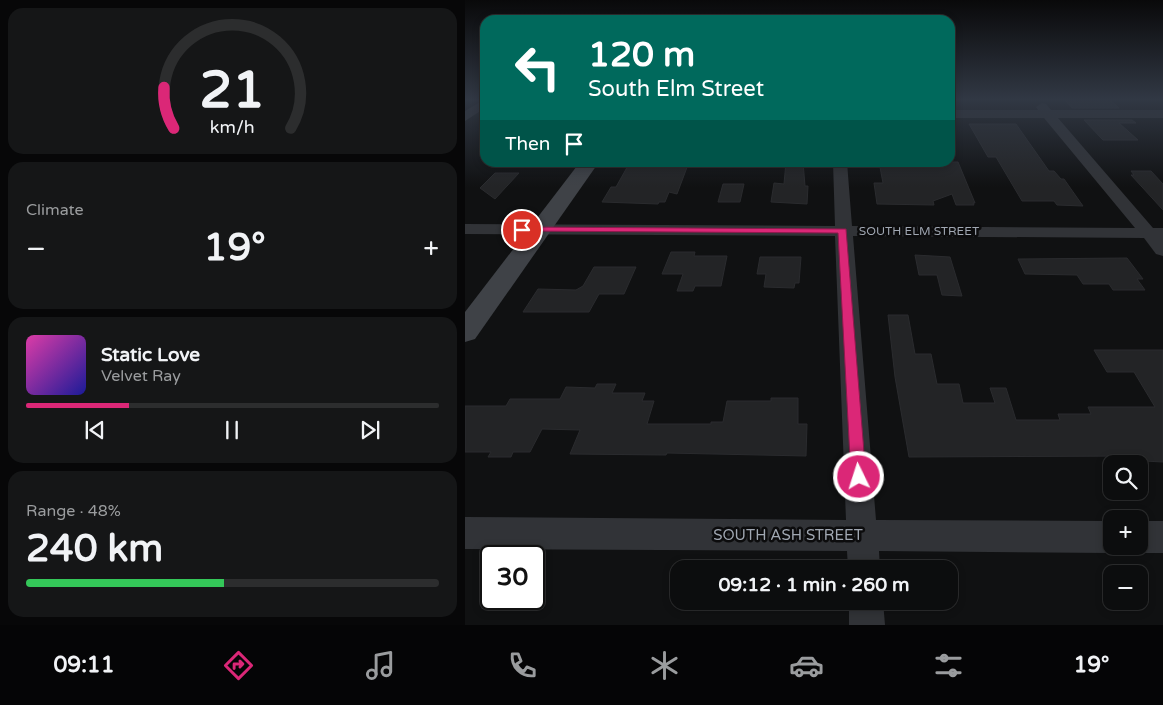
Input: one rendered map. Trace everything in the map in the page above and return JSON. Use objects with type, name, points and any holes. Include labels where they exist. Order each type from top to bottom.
[{"type":"main road","points":[[465,332],[586,167]]},
{"type":"street","points":[[1061,128],[1156,233],[1163,250]]},
{"type":"street","points":[[840,167],[863,560]]},
{"type":"street","name":"SOUTH ELM STREET","points":[[465,229],[1156,233]]},
{"type":"street","name":"SOUTH ASH STREET","points":[[465,533],[1103,536]]},
{"type":"street","points":[[1148,537],[1163,537]]},
{"type":"street","points":[[866,610],[867,625]]},
{"type":"building","points":[[971,128],[1019,128],[1049,171],[1054,171],[1061,179],[1064,179],[1083,206],[1057,205],[1054,201],[1022,201],[996,157],[988,157]]},
{"type":"building","points":[[1092,128],[1125,128],[1138,140],[1103,140]]},
{"type":"building","points":[[955,162],[958,162],[975,203],[973,203],[974,205],[956,205],[952,194],[933,201],[934,205],[877,204],[874,183],[883,183],[880,167],[955,167]]},
{"type":"building","points":[[627,167],[687,167],[677,194],[669,192],[665,202],[659,202],[658,204],[602,202],[611,187],[616,187]]},
{"type":"building","points":[[786,167],[803,167],[805,186],[808,186],[807,204],[771,202],[774,183],[784,184]]},
{"type":"building","points":[[1131,171],[1151,171],[1163,184],[1163,210],[1131,175],[1134,175]]},
{"type":"building","points":[[495,173],[519,173],[495,199],[480,188]]},
{"type":"building","points":[[723,184],[744,184],[740,202],[718,202]]},
{"type":"building","points":[[671,252],[695,252],[694,256],[727,256],[721,286],[695,286],[693,291],[677,291],[683,274],[662,274]]},
{"type":"building","points":[[915,255],[950,257],[962,296],[942,295],[937,275],[919,275]]},
{"type":"building","points":[[760,257],[801,257],[799,283],[795,283],[794,288],[764,287],[766,274],[757,274]]},
{"type":"building","points":[[1127,258],[1143,279],[1137,279],[1145,290],[1113,290],[1109,284],[1083,284],[1077,275],[1025,274],[1018,259]]},
{"type":"building","points":[[594,267],[636,267],[624,294],[599,294],[589,312],[523,312],[538,289],[576,290],[583,286]]},
{"type":"building","points":[[888,315],[908,315],[915,354],[931,354],[937,384],[959,384],[963,403],[995,403],[990,388],[1006,388],[1016,420],[1060,420],[1058,414],[1091,414],[1088,407],[1155,407],[1134,372],[1107,372],[1094,350],[1163,350],[1163,462],[1148,461],[1148,455],[909,457],[895,377]]},
{"type":"building","points":[[597,384],[616,384],[612,393],[645,393],[642,401],[654,401],[647,424],[711,424],[711,422],[723,422],[727,401],[771,401],[771,398],[798,398],[798,424],[807,424],[806,456],[667,453],[666,455],[570,454],[580,430],[542,429],[530,452],[513,452],[511,457],[488,457],[491,452],[465,452],[465,406],[506,406],[510,399],[560,399],[566,387],[595,388]]},
{"type":"route","points":[[522,230],[843,231],[859,477]]}]
